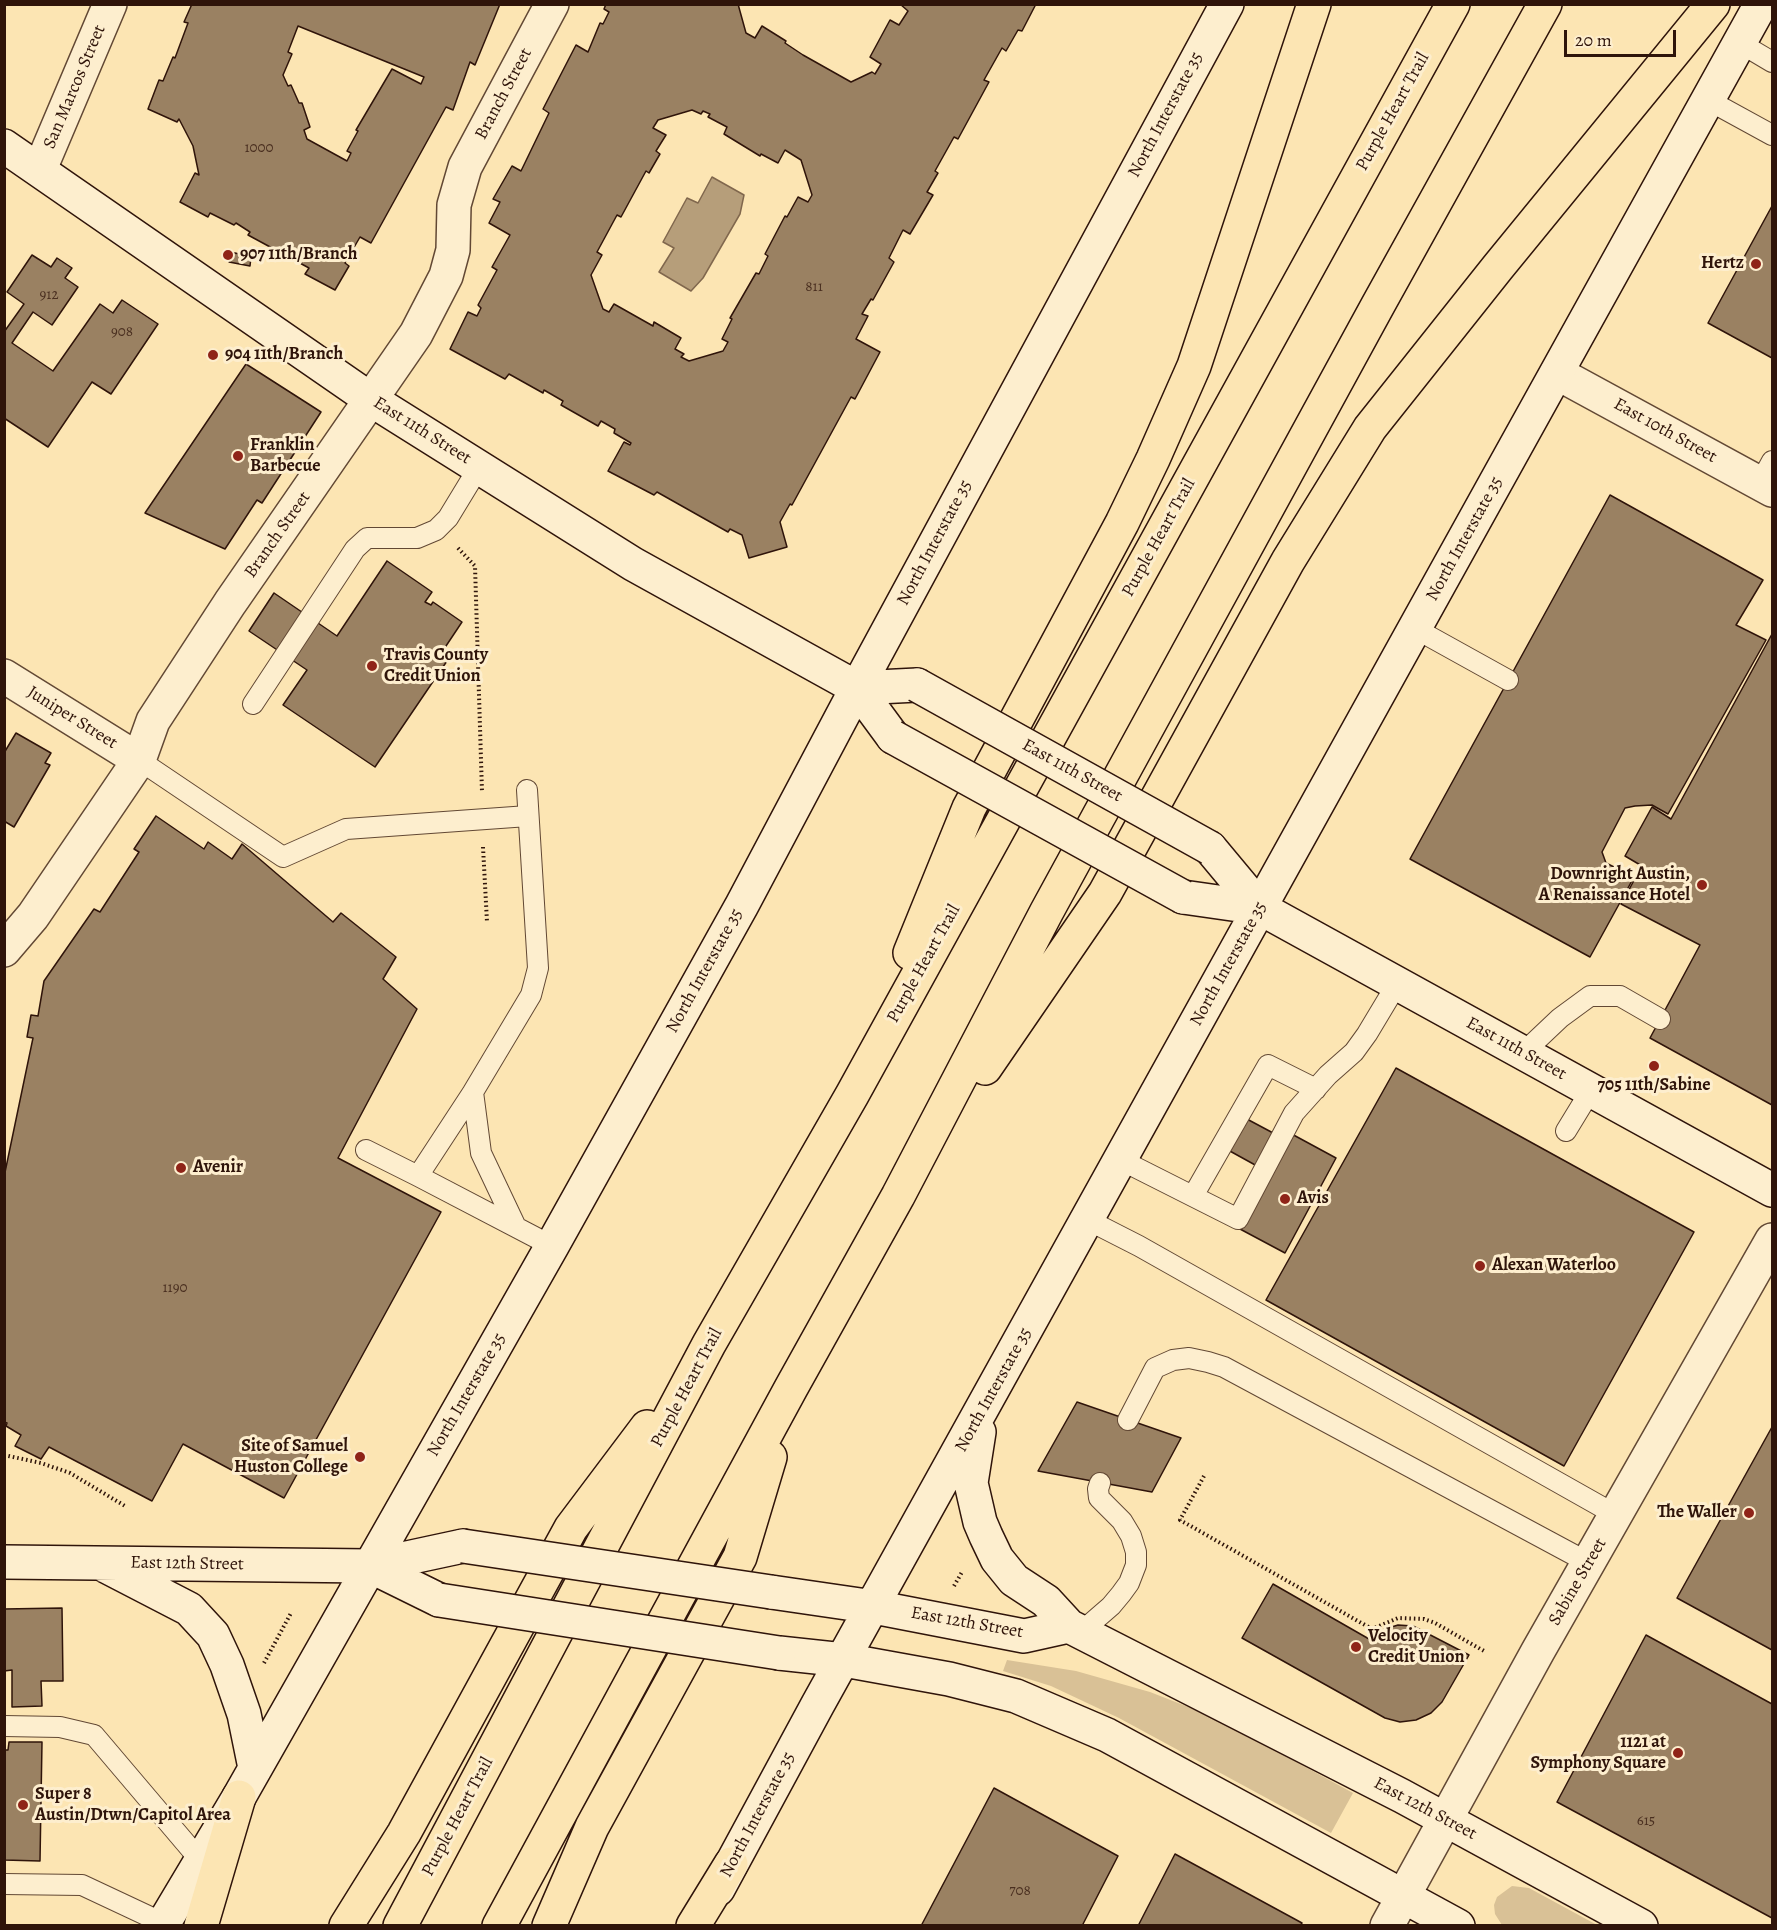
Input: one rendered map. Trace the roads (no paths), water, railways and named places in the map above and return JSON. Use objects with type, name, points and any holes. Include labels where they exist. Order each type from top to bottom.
[{"type":"highway","points":[[852,1095],[969,808],[1122,523],[1194,366],[1314,4]]},
{"type":"highway","name":"Purple Heart Trail","points":[[400,1926],[710,1344],[852,1095],[1453,4]]},
{"type":"highway","points":[[499,1926],[898,1196],[1047,911],[1545,4]]},
{"type":"highway","points":[[898,1196],[1105,893],[1288,561],[1370,428],[1713,4]]},
{"type":"highway","points":[[346,1926],[404,1833],[571,1528],[710,1344]]},
{"type":"highway","points":[[549,1926],[592,1827],[740,1557],[791,1389]]},
{"type":"highway","points":[[201,1926],[239,1797]]},
{"type":"highway","points":[[693,1926],[731,1864]]},
{"type":"main road","name":"San Marcos Street","points":[[40,169],[110,4]]},
{"type":"main road","name":"Branch Street","points":[[4,950],[33,916],[139,760],[153,721],[230,603],[406,350],[446,276],[453,250],[454,205],[465,167],[552,4]]},
{"type":"main road","name":"North Interstate 35","points":[[163,1924],[239,1797],[552,1246],[742,905],[1227,4]]},
{"type":"main road","name":"North Interstate 35","points":[[699,1926],[731,1864],[1761,4]]},
{"type":"main road","name":"East 11th Street","points":[[4,146],[370,399],[633,564],[857,688],[893,737],[1184,897],[1260,908],[1773,1190]]},
{"type":"main road","name":"East 10th Street","points":[[1557,373],[1768,478]]},
{"type":"main road","name":"Juniper Street","points":[[4,676],[139,760]]},
{"type":"main road","name":"East 11th Street","points":[[857,688],[917,685],[1210,848],[1260,908]]},
{"type":"main road","name":"Sabine Street","points":[[1387,1926],[1538,1651],[1773,1240]]},
{"type":"main road","points":[[981,1413],[971,1483],[980,1522],[997,1559],[1014,1580],[1046,1601],[1075,1629]]},
{"type":"main road","name":"East 12th Street","points":[[4,1562],[370,1566],[463,1546],[810,1599],[874,1606],[1024,1636],[1075,1629],[1446,1820],[1641,1926]]},
{"type":"main road","points":[[99,1563],[189,1609],[213,1635],[227,1665],[244,1714],[255,1768]]},
{"type":"main road","name":"East 12th Street","points":[[370,1566],[439,1600],[779,1653],[844,1660],[949,1679],[1016,1696],[1107,1735],[1458,1926]]},
{"type":"lane","points":[[1740,44],[1773,62]]},
{"type":"lane","points":[[1708,100],[1773,135]]},
{"type":"lane","points":[[253,704],[355,549],[367,538],[417,538],[436,530],[448,518],[479,467]]},
{"type":"lane","points":[[1416,628],[1508,680]]},
{"type":"lane","points":[[139,760],[283,857],[346,829],[528,816]]},
{"type":"lane","points":[[418,1176],[473,1092],[531,995],[538,968],[526,790]]},
{"type":"lane","points":[[1121,1160],[1238,1219],[1294,1113],[1354,1052],[1397,984]]},
{"type":"lane","points":[[1523,1053],[1560,1017],[1590,996],[1620,996],[1660,1018]]},
{"type":"lane","points":[[1193,1196],[1268,1065],[1316,1089]]},
{"type":"lane","points":[[1566,1131],[1591,1090]]},
{"type":"lane","points":[[473,1092],[481,1153],[516,1227]]},
{"type":"lane","points":[[366,1150],[552,1246]]},
{"type":"lane","points":[[1088,1220],[1139,1246],[1616,1515]]},
{"type":"lane","points":[[1128,1420],[1155,1368],[1173,1360],[1189,1358],[1224,1366],[1589,1563]]},
{"type":"lane","points":[[1075,1629],[1121,1594],[1136,1565],[1136,1552],[1131,1536],[1122,1521],[1099,1498],[1100,1483]]},
{"type":"lane","points":[[4,1726],[60,1727],[94,1735],[200,1860]]},
{"type":"lane","points":[[4,1884],[82,1885],[163,1924]]},
{"type":"place","name":"907 11th/Branch","points":[[228,255]]},
{"type":"place","name":"Hertz","points":[[1756,264]]},
{"type":"place","name":"904 11th/Branch","points":[[213,355]]},
{"type":"place","name":"Franklin Barbecue","points":[[238,456]]},
{"type":"place","name":"Travis County Credit Union","points":[[372,666]]},
{"type":"place","name":"Downright Austin, A Renaissance Hotel","points":[[1702,885]]},
{"type":"place","name":"705 11th/Sabine","points":[[1654,1066]]},
{"type":"place","name":"Avenir","points":[[181,1168]]},
{"type":"place","name":"Avis","points":[[1285,1199]]},
{"type":"place","name":"Alexan Waterloo","points":[[1480,1266]]},
{"type":"place","name":"Site of Samuel Huston College","points":[[360,1457]]},
{"type":"place","name":"The Waller","points":[[1749,1513]]},
{"type":"place","name":"Velocity Credit Union","points":[[1356,1647]]},
{"type":"place","name":"1121 at Symphony Square","points":[[1678,1753]]},
{"type":"place","name":"Super 8 Austin/Dtwn/Capitol Area","points":[[23,1805]]}]
